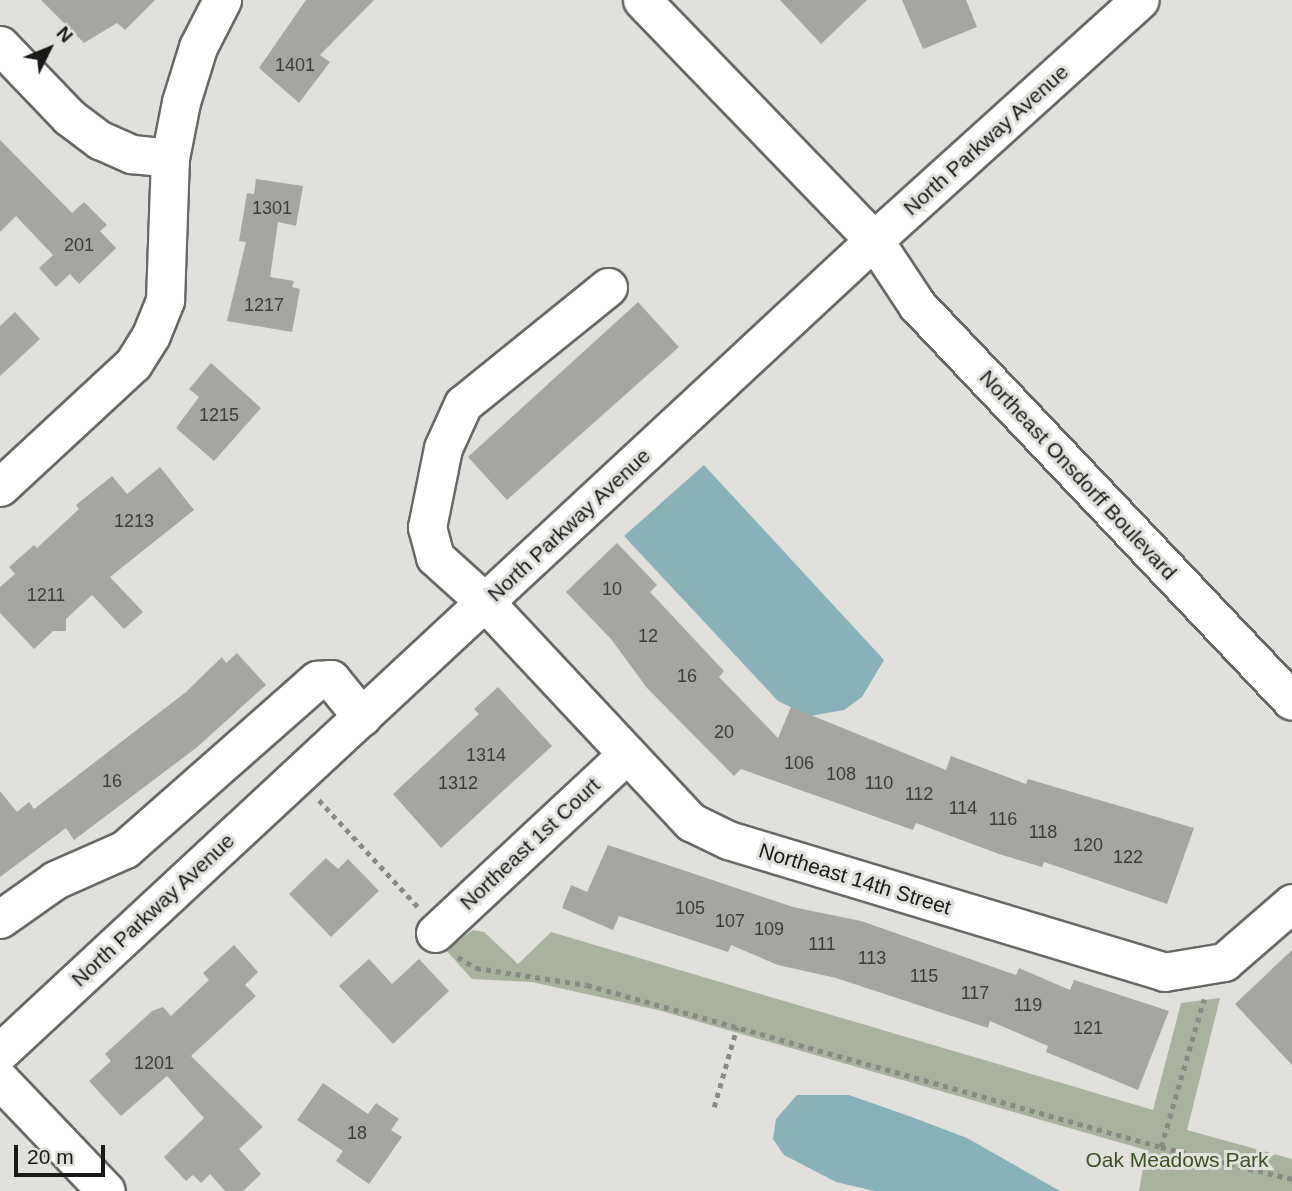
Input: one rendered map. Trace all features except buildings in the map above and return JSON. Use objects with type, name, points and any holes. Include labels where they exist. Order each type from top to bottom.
[{"type":"street","points":[[0,487],[133,364],[151,335],[166,288],[170,159],[198,47],[222,0]]},
{"type":"street","name":"Northeast Onsdorff Boulevard","points":[[642,0],[874,240],[917,305],[1292,701]]},
{"type":"street","name":"North Parkway Avenue","points":[[0,1052],[874,240],[1140,0]]},
{"type":"street","points":[[0,44],[69,117],[100,140],[132,154],[170,159]]},
{"type":"street","name":"Northeast 14th Street","points":[[608,287],[463,404],[443,448],[426,527],[435,557],[486,603],[625,756],[691,822],[728,841],[1164,972],[1208,969],[1242,949],[1289,912]]},
{"type":"street","points":[[0,919],[55,880],[125,849],[317,680],[331,680],[362,717]]},
{"type":"street","name":"Northeast 1st Court","points":[[435,933],[625,756]]},
{"type":"street","points":[[0,1080],[106,1191]]},
{"type":"path","points":[[298,776],[416,904],[435,933],[467,965],[587,985],[1161,1147],[1292,1179]]},
{"type":"path","points":[[1161,1147],[1203,1005],[1208,969]]},
{"type":"path","points":[[714,1107],[737,1027]]},
{"type":"green space","name":"Oak Meadows Park","points":[[473,930],[484,932],[518,964],[551,932],[1153,1110],[1181,1003],[1220,998],[1187,1130],[1292,1159],[1292,1191],[1139,1191],[1146,1150],[658,1010],[532,982],[472,979],[446,950]]},
{"type":"water","points":[[704,465],[884,660],[862,697],[844,710],[810,716],[778,701],[624,536]]},
{"type":"water","points":[[797,1095],[849,1095],[909,1116],[967,1138],[1060,1191],[874,1191],[836,1182],[784,1155],[773,1139],[776,1119]]}]
